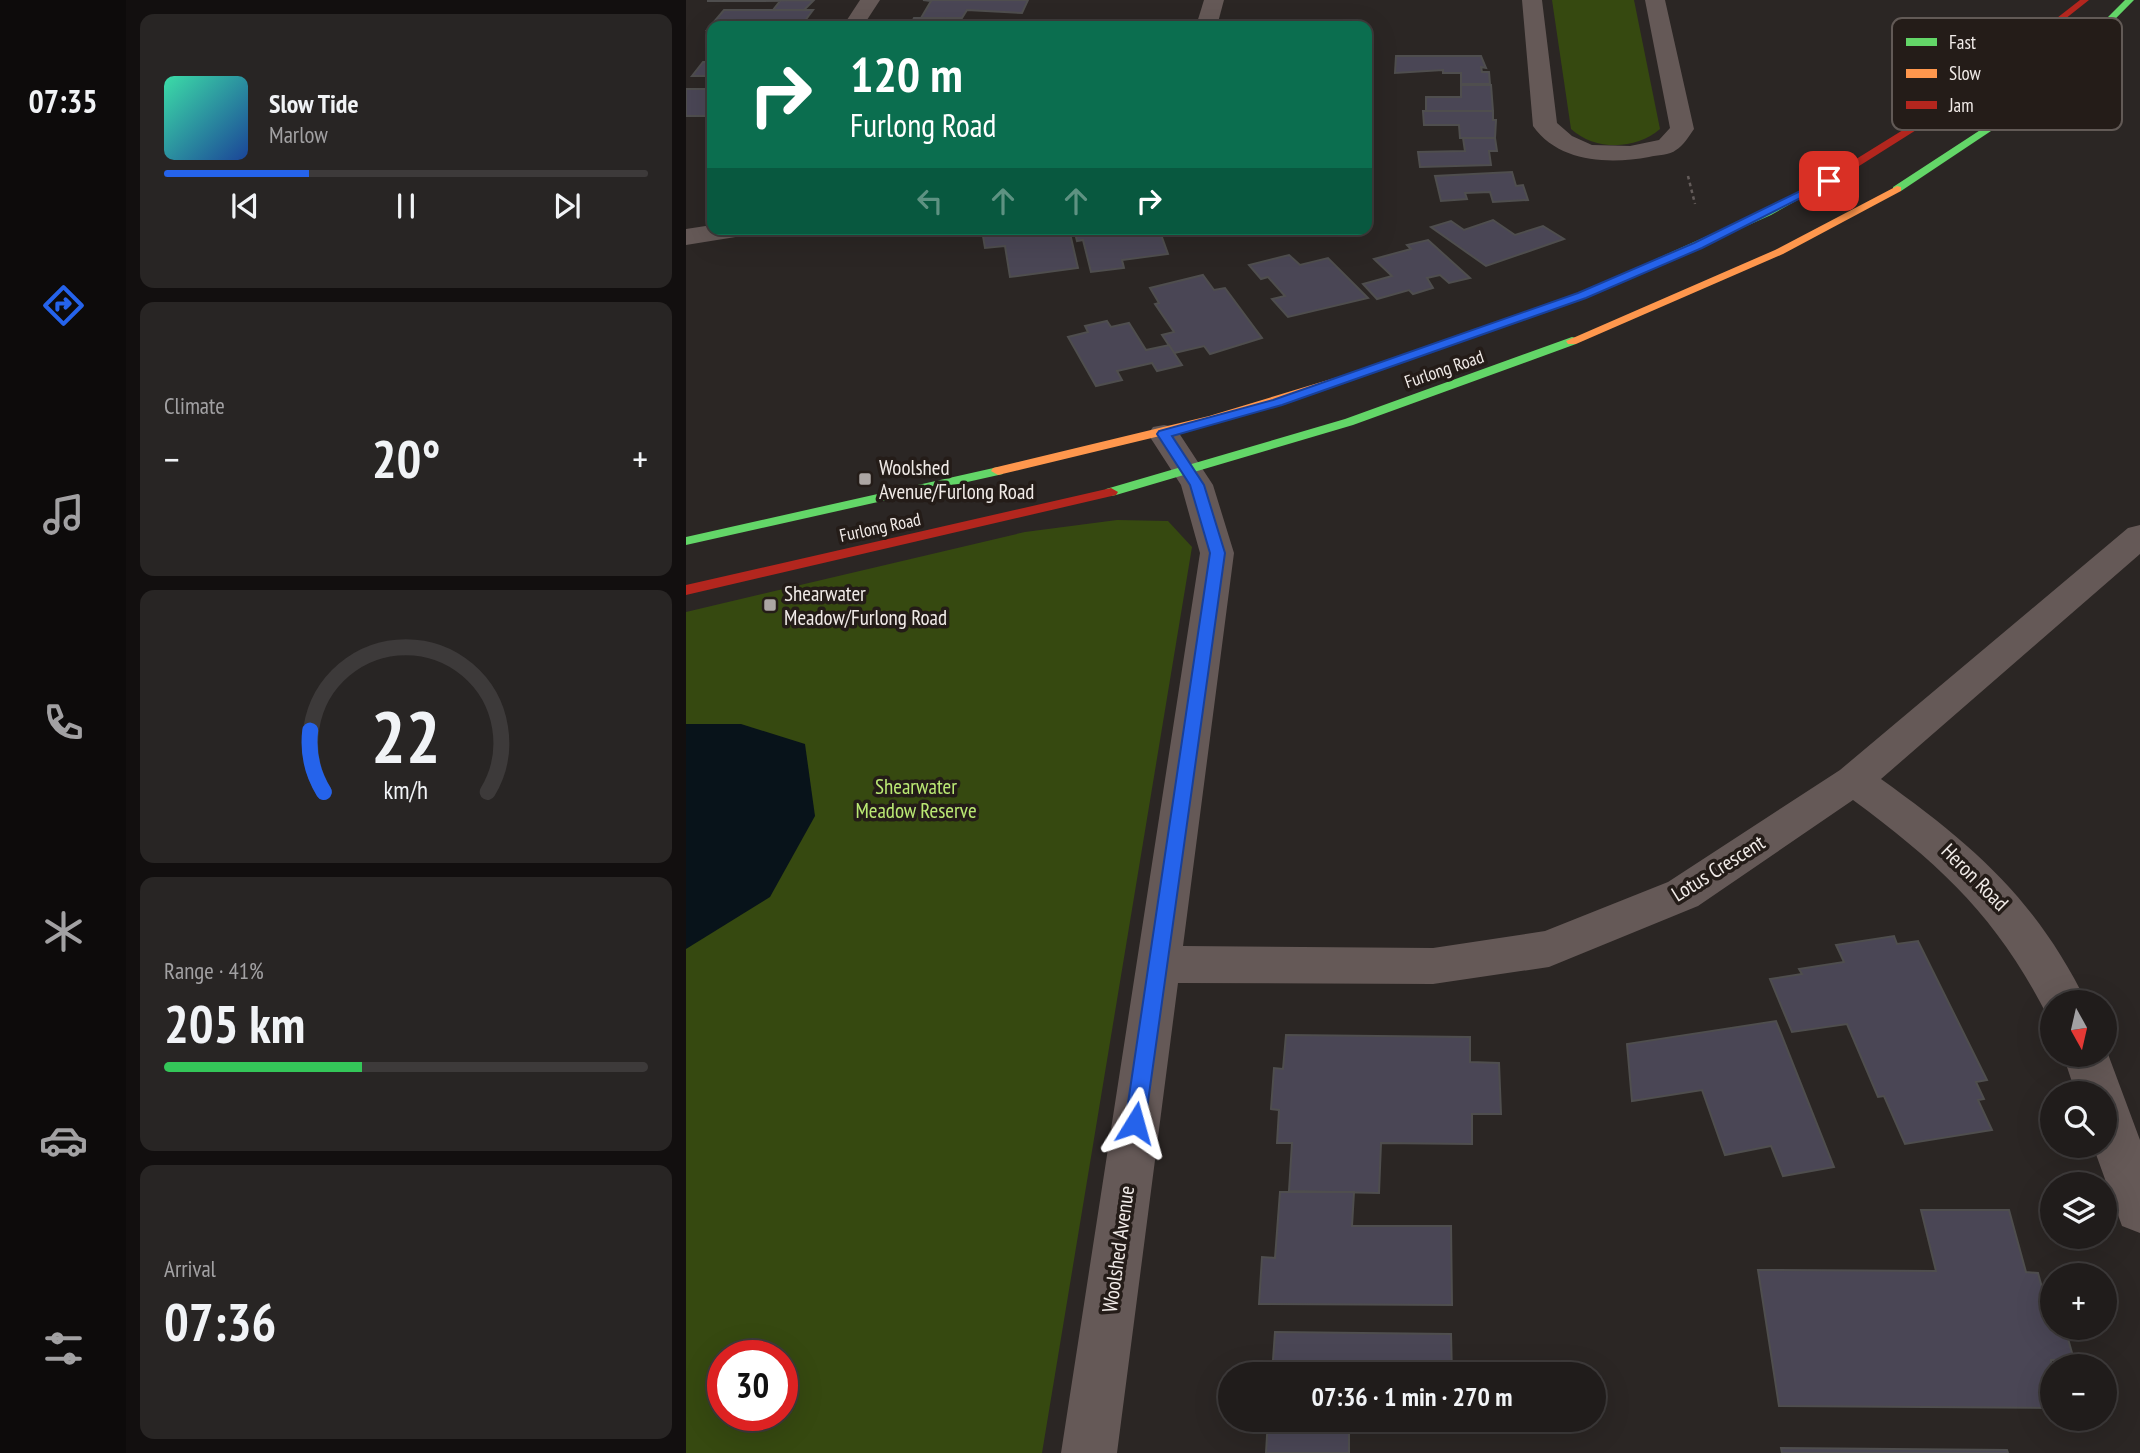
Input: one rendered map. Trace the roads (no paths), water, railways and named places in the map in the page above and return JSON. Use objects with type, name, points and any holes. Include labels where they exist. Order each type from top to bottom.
[{"type":"main road","name":"Furlong Road","points":[[2062,18],[2085,0]]},
{"type":"main road","name":"Furlong Road","points":[[2112,18],[2130,0]]},
{"type":"main road","name":"Furlong Road","points":[[686,541],[1164,434],[1277,402],[1434,350],[1582,296],[1744,224],[1829,181],[1911,130]]},
{"type":"main road","name":"Furlong Road","points":[[686,590],[983,524],[1189,472],[1314,434],[1520,363],[1746,269],[1878,201],[1985,130]]},
{"type":"street","points":[[856,21],[870,0]]},
{"type":"street","points":[[1208,21],[1214,0]]},
{"type":"street","points":[[1532,0],[1545,126],[1564,141],[1588,152],[1630,153],[1667,146],[1682,129],[1655,0]]},
{"type":"street","points":[[686,237],[707,233]]},
{"type":"street","name":"Woolshed Avenue","points":[[1089,1453],[1217,553],[1197,485],[1164,434]]},
{"type":"street","name":"Lotus Crescent","points":[[1158,964],[1433,966],[1549,949],[1683,894],[1854,780],[2140,536]]},
{"type":"street","name":"Heron Road","points":[[1854,780],[1938,840],[1980,879],[2009,909],[2047,967],[2058,990]]},
{"type":"street","points":[[2117,1144],[2140,1209]]},
{"type":"place","name":"Woolshed Avenue/Furlong Road","points":[[865,479]]},
{"type":"place","name":"Shearwater Meadow/Furlong Road","points":[[770,605]]},
{"type":"park label","name":"Shearwater Meadow Reserve","points":[[916,798]]}]
